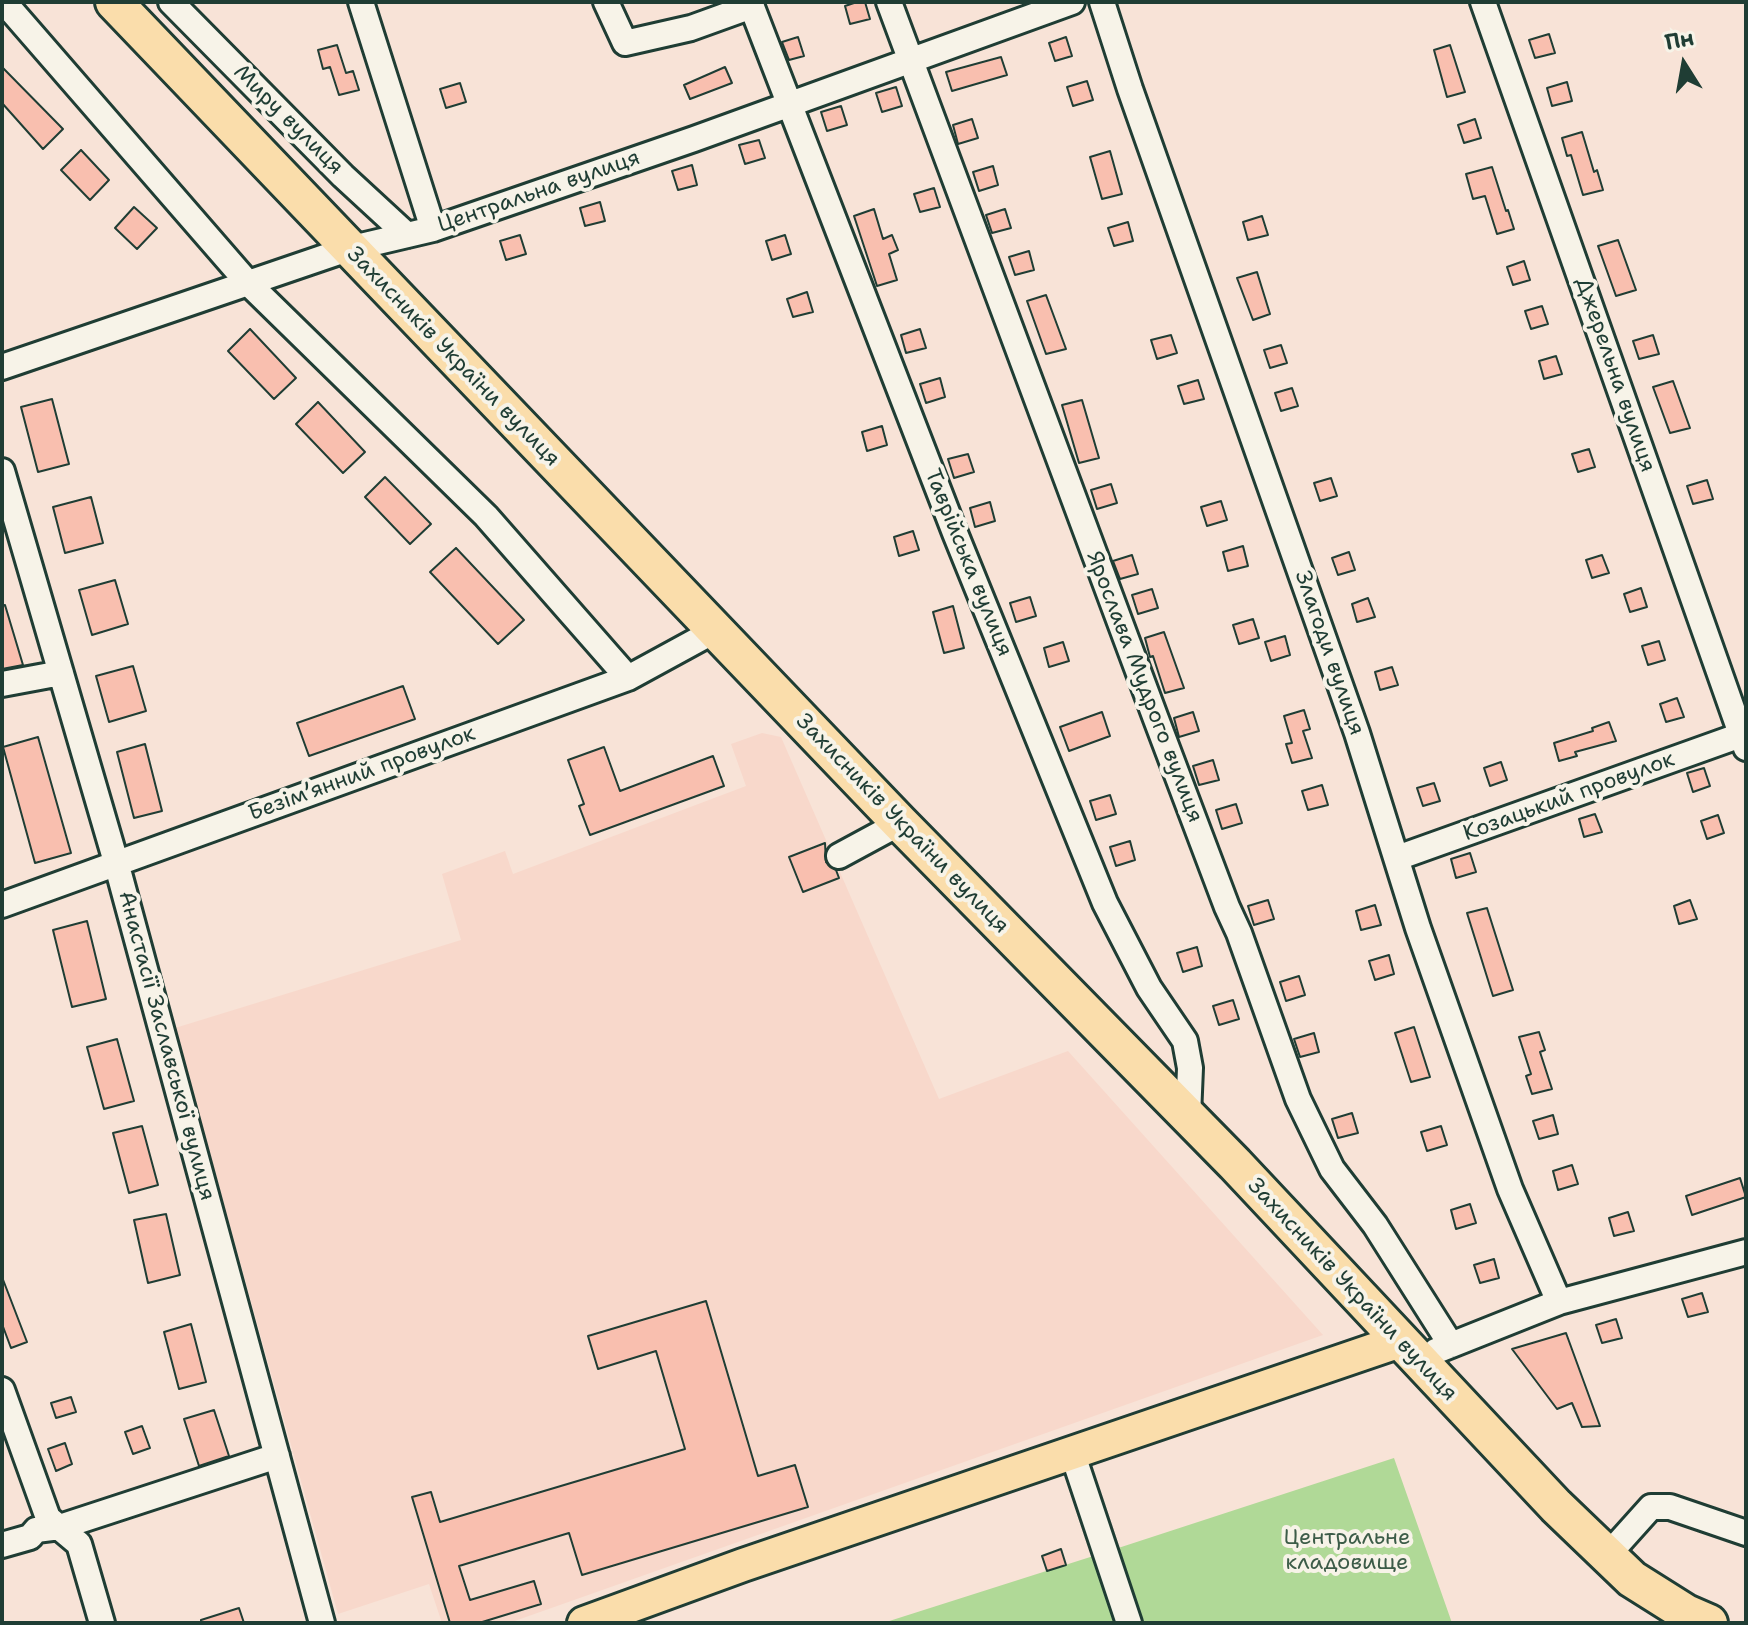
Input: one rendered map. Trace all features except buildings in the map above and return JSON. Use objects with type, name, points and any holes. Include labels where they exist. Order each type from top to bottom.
[{"type":"highway","name":"Захисників України вулиця","points":[[114,2],[900,823],[1188,1116],[1607,1556],[1632,1579],[1709,1623]]},
{"type":"main road","points":[[584,1623],[1072,1452],[1408,1350]]},
{"type":"street","points":[[4,2],[248,283],[486,516],[628,678]]},
{"type":"street","name":"Миру вулиця","points":[[171,2],[343,176],[407,235]]},
{"type":"street","points":[[361,2],[433,229]]},
{"type":"street","points":[[606,2],[625,43],[691,28],[751,4]]},
{"type":"street","name":"Ярослава Мудрого вулиця","points":[[889,2],[1239,933],[1298,1099],[1332,1169],[1375,1225],[1451,1345]]},
{"type":"street","name":"Центральна вулиця","points":[[2,367],[348,249],[433,229],[694,139],[1072,2]]},
{"type":"street","name":"Злагоди вулиця","points":[[1102,2],[1357,733],[1418,928],[1510,1189],[1559,1302]]},
{"type":"street","name":"Джерельна вулиця","points":[[1483,2],[1744,741]]},
{"type":"street","name":"Таврійська вулиця","points":[[751,4],[950,518],[1105,903],[1149,988],[1185,1041],[1190,1068],[1188,1116]]},
{"type":"street","name":"Анастасії Заславської вулиця","points":[[2,471],[116,862],[322,1623]]},
{"type":"street","name":"Безімʼянний провулок","points":[[2,905],[628,678],[716,630]]},
{"type":"street","points":[[2,684],[61,673]]},
{"type":"street","name":"Козацький провулок","points":[[1397,858],[1744,741]]},
{"type":"street","points":[[839,856],[900,823]]},
{"type":"street","points":[[1408,1350],[1451,1345],[1559,1302],[1746,1252]]},
{"type":"street","points":[[2,1390],[48,1518],[79,1544],[102,1623]]},
{"type":"street","points":[[1072,1452],[1129,1623]]},
{"type":"street","points":[[2,1545],[30,1537],[36,1530],[60,1527],[277,1456]]},
{"type":"street","points":[[1607,1556],[1651,1507],[1670,1507],[1746,1533]]},
{"type":"shaded area","points":[[762,733],[781,737],[939,1099],[1068,1051],[1323,1335],[509,1623],[442,1623],[429,1584],[338,1614],[175,1028],[461,940],[442,874],[505,851],[513,874],[746,786],[731,744]]},
{"type":"green space","name":"Центральне кладовище","points":[[1394,1458],[1452,1623],[883,1623],[1106,1552]]}]
